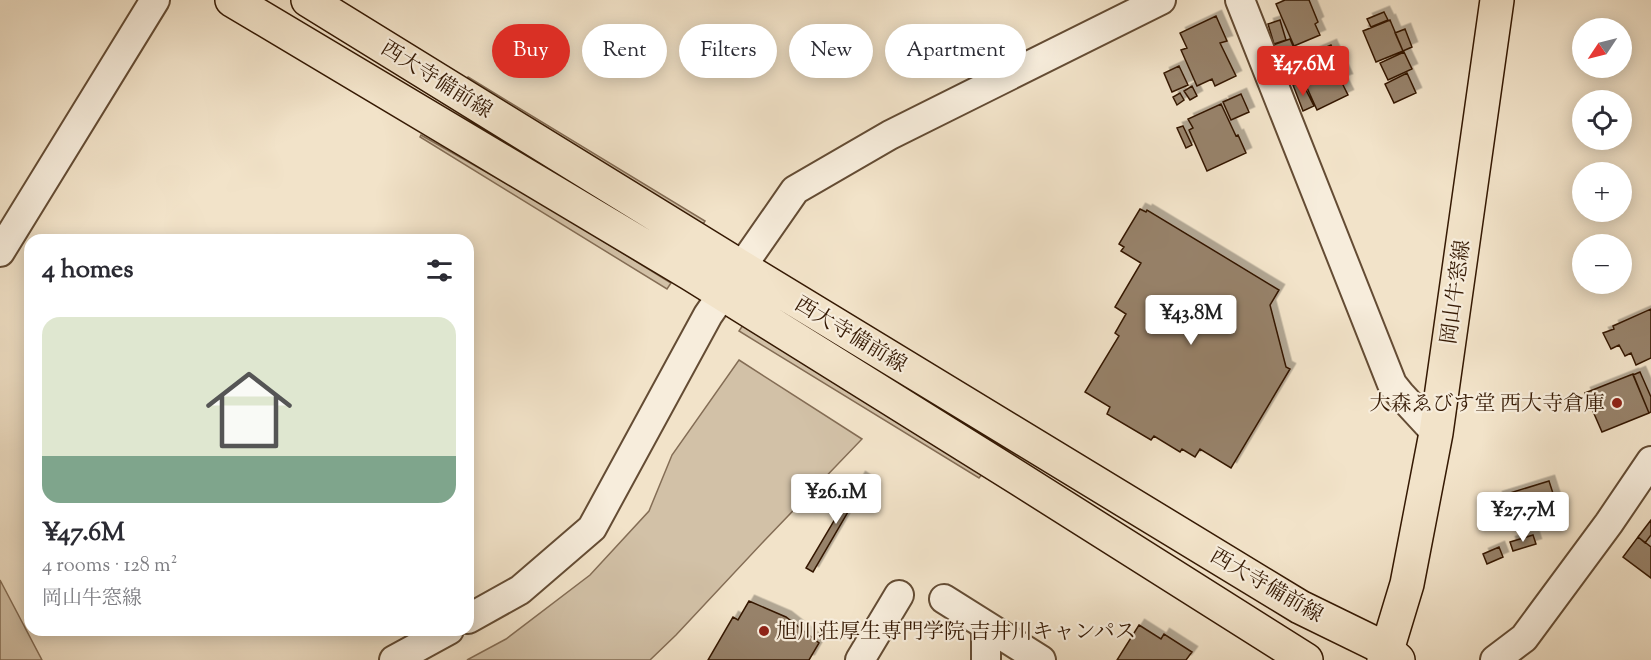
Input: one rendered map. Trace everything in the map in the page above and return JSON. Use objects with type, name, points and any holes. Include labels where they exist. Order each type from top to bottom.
[{"type":"main road","name":"西大寺備前線","points":[[232,0],[722,294],[1306,660]]},
{"type":"main road","name":"西大寺備前線","points":[[309,0],[741,267],[1300,607],[1389,656]]},
{"type":"main road","name":"岡山牛窓線","points":[[1389,656],[1407,584],[1436,433],[1497,0]]},
{"type":"main road","name":"岡山牛窓線","points":[[1407,584],[1416,660]]},
{"type":"street","points":[[0,252],[155,0]]},
{"type":"street","points":[[474,616],[520,590],[592,528],[708,315],[795,190],[890,135],[1161,0]]},
{"type":"street","points":[[1240,0],[1392,384],[1436,433]]},
{"type":"street","points":[[1495,660],[1524,638],[1610,523],[1651,461]]},
{"type":"street","points":[[860,660],[899,595]]},
{"type":"street","points":[[944,599],[1041,660]]},
{"type":"street","points":[[986,626],[986,660]]},
{"type":"street","points":[[394,660],[438,636]]},
{"type":"shaded area","points":[[468,77],[705,221],[701,227],[467,79]]},
{"type":"shaded area","points":[[421,135],[551,209],[671,283],[667,289],[420,137]]},
{"type":"shaded area","points":[[743,325],[983,473],[979,478],[739,331]]},
{"type":"shaded area","points":[[739,360],[862,439],[650,660],[467,660],[506,639],[590,575],[649,511],[672,455]]},
{"type":"shaded area","points":[[0,580],[24,626],[24,636],[29,636],[42,660],[0,660]]},
{"type":"building","points":[[1285,0],[1309,0],[1318,22],[1315,24],[1320,35],[1294,46],[1276,4]]},
{"type":"building","points":[[1384,12],[1388,20],[1371,27],[1367,19]]},
{"type":"building","points":[[1216,16],[1227,41],[1220,43],[1236,76],[1215,86],[1212,79],[1197,86],[1181,50],[1187,48],[1180,33]]},
{"type":"building","points":[[1280,20],[1286,40],[1274,44],[1268,24]]},
{"type":"building","points":[[1390,20],[1403,51],[1376,62],[1363,31]]},
{"type":"building","points":[[1405,29],[1412,47],[1403,51],[1395,33]]},
{"type":"building","points":[[1290,39],[1294,48],[1277,56],[1273,45]]},
{"type":"building","points":[[1331,45],[1347,79],[1341,81],[1348,95],[1317,110],[1295,61]]},
{"type":"building","points":[[1404,52],[1412,69],[1388,80],[1380,63]]},
{"type":"building","points":[[1179,66],[1188,85],[1172,92],[1164,73]]},
{"type":"building","points":[[1407,73],[1416,93],[1394,103],[1385,84]]},
{"type":"building","points":[[1302,82],[1314,106],[1303,111],[1293,85]]},
{"type":"building","points":[[1192,86],[1197,96],[1190,100],[1184,91]]},
{"type":"building","points":[[1180,93],[1184,100],[1177,105],[1173,97]]},
{"type":"building","points":[[1241,94],[1249,112],[1231,120],[1223,102]]},
{"type":"building","points":[[1221,104],[1246,153],[1207,171],[1189,130],[1193,128],[1188,119]]},
{"type":"building","points":[[1183,126],[1192,145],[1186,148],[1177,128]]},
{"type":"building","points":[[1140,209],[1146,212],[1147,210],[1279,290],[1270,305],[1286,367],[1290,369],[1231,468],[1200,449],[1195,457],[1182,449],[1180,452],[1154,436],[1151,440],[1107,414],[1110,407],[1085,392],[1119,336],[1115,333],[1126,314],[1115,307],[1141,263],[1121,251],[1124,247],[1119,244]]},
{"type":"building","points":[[1651,309],[1651,358],[1636,365],[1631,353],[1625,356],[1619,345],[1611,349],[1603,333]]},
{"type":"building","points":[[1640,372],[1651,397],[1651,412],[1649,413],[1633,375]]},
{"type":"building","name":"大森ゑびす堂 西大寺倉庫","points":[[1633,374],[1649,413],[1602,432],[1585,393]]},
{"type":"building","points":[[860,477],[866,481],[813,572],[806,568]]},
{"type":"building","points":[[1549,481],[1559,512],[1507,529],[1497,497]]},
{"type":"building","points":[[1651,520],[1651,535],[1645,543],[1638,537]]},
{"type":"building","points":[[1533,535],[1536,544],[1513,551],[1510,542]]},
{"type":"building","points":[[1638,537],[1651,547],[1651,578],[1623,557]]},
{"type":"building","points":[[1499,547],[1503,557],[1487,564],[1483,554]]},
{"type":"building","name":"旭川荘厚生専門学院 吉井川キャンパス","points":[[749,601],[786,617],[819,643],[809,660],[708,660],[733,617],[738,620]]},
{"type":"building","points":[[1139,625],[1161,639],[1164,634],[1192,652],[1186,660],[1117,660]]},
{"type":"place","name":"大森ゑびす堂 西大寺倉庫","points":[[1617,403]]},
{"type":"place","name":"旭川荘厚生専門学院 吉井川キャンパス","points":[[764,631]]}]
